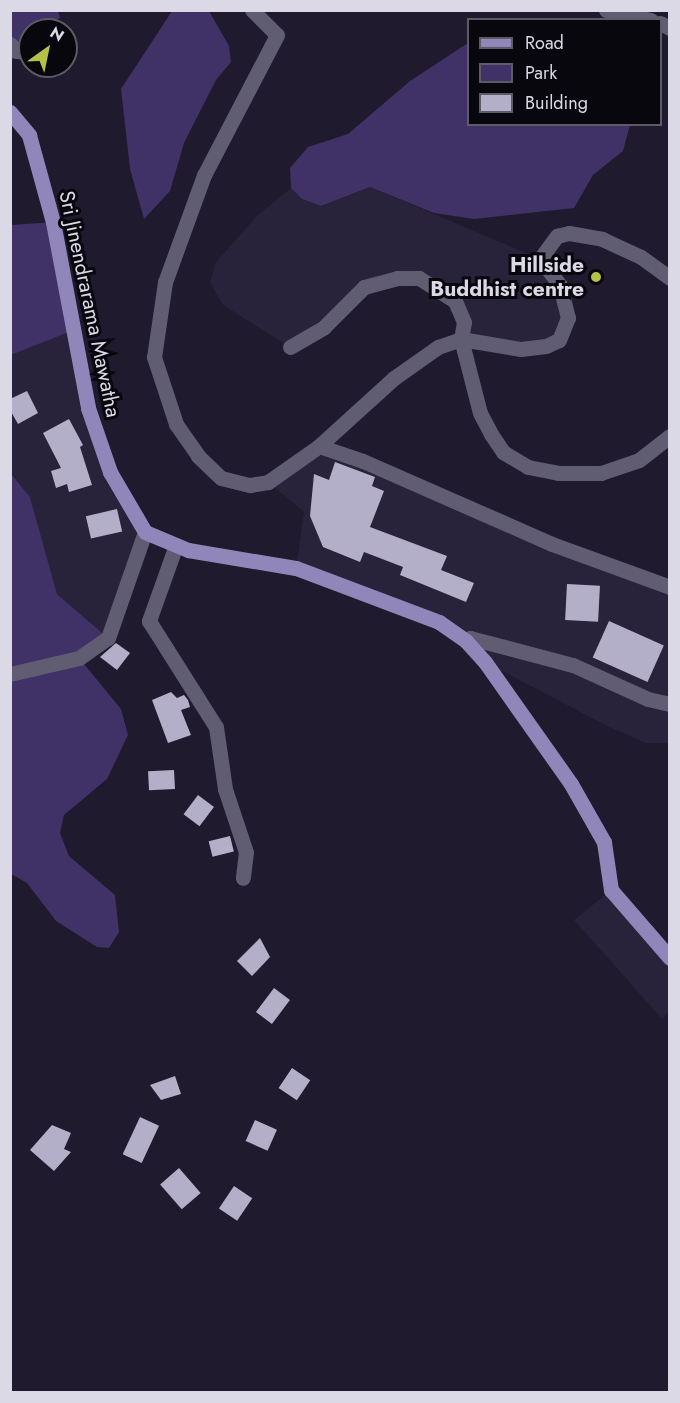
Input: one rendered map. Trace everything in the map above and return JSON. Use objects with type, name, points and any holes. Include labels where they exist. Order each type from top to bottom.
[{"type":"main road","name":"Sri Jinendrarama Mawatha","points":[[10,112],[29,135],[53,222],[88,408],[110,472],[145,532]]},
{"type":"main road","points":[[145,532],[176,545],[296,568],[439,622],[466,641],[571,784],[604,842],[610,890],[669,958]]},
{"type":"street","points":[[252,10],[277,35],[204,175],[165,282],[153,357],[176,424],[198,456],[221,478],[250,485],[267,482],[319,446],[394,378],[438,347],[461,339],[521,349],[559,340],[566,330],[565,303],[560,285],[540,259],[557,236],[569,233],[602,238],[641,257],[669,278]]},
{"type":"street","points":[[606,10],[642,18]]},
{"type":"street","points":[[290,347],[324,327],[364,287],[397,278],[419,278],[455,301],[464,322],[461,339],[480,413],[503,452],[528,466],[558,473],[601,473],[639,460],[669,436]]},
{"type":"street","points":[[319,446],[363,461],[552,544],[669,587]]},
{"type":"street","points":[[10,674],[79,658],[108,638],[145,532]]},
{"type":"street","points":[[176,545],[149,621],[216,727],[225,789],[246,852],[243,878]]},
{"type":"street","points":[[466,641],[470,638],[573,665],[669,704]]},
{"type":"shaded area","points":[[370,187],[540,259],[568,318],[546,346],[461,339],[455,301],[419,278],[364,287],[290,347],[223,305],[210,282],[216,262],[256,217],[291,188],[302,199],[321,206]]},
{"type":"shaded area","points":[[74,330],[88,408],[145,532],[108,638],[57,594],[30,497],[11,472],[11,355]]},
{"type":"shaded area","points":[[319,446],[669,587],[669,743],[646,743],[605,725],[485,662],[439,622],[296,568],[304,512],[268,482]]},
{"type":"shaded area","points":[[611,890],[669,958],[669,1012],[662,1019],[574,920]]},
{"type":"green space","points":[[11,11],[58,11],[60,18],[18,18],[18,50],[11,62]]},
{"type":"green space","points":[[172,11],[209,11],[229,46],[231,62],[216,80],[184,143],[170,191],[144,219],[130,169],[121,89]]},
{"type":"green space","points":[[467,44],[467,126],[630,126],[623,151],[593,175],[574,208],[474,219],[434,213],[370,187],[321,206],[302,199],[291,188],[290,168],[308,147],[348,134],[410,81]]},
{"type":"green space","points":[[53,222],[74,330],[11,355],[11,225]]},
{"type":"green space","points":[[10,472],[30,497],[57,594],[108,638],[79,658],[121,709],[128,735],[107,779],[64,815],[60,833],[69,856],[115,895],[119,932],[109,948],[97,947],[56,921],[27,883],[11,874]]},
{"type":"building","points":[[27,391],[38,413],[18,424],[10,410],[10,399]]},
{"type":"building","points":[[69,419],[83,445],[80,447],[92,485],[69,492],[67,484],[56,488],[51,471],[61,468],[43,433]]},
{"type":"building","points":[[335,462],[375,477],[372,486],[384,491],[370,527],[447,556],[441,570],[474,583],[466,602],[400,575],[403,567],[364,552],[360,562],[323,547],[310,516],[314,474],[329,480]]},
{"type":"building","points":[[117,509],[122,531],[91,539],[86,516]]},
{"type":"building","points":[[567,584],[600,586],[598,622],[565,620]]},
{"type":"building","points":[[609,621],[664,645],[648,682],[593,658]]},
{"type":"building","points":[[116,643],[130,653],[117,670],[100,657]]},
{"type":"building","points":[[171,692],[177,698],[184,695],[188,700],[190,707],[181,710],[191,735],[168,743],[152,700]]},
{"type":"building","points":[[174,770],[175,789],[149,790],[148,771]]},
{"type":"building","points":[[198,795],[214,807],[200,826],[184,814]]},
{"type":"building","points":[[230,836],[234,852],[213,857],[209,841]]},
{"type":"building","points":[[260,938],[270,957],[252,976],[237,961]]},
{"type":"building","points":[[274,988],[290,1000],[272,1024],[256,1012]]},
{"type":"building","points":[[292,1068],[310,1080],[297,1100],[279,1088]]},
{"type":"building","points":[[175,1076],[181,1094],[161,1100],[150,1085]]},
{"type":"building","points":[[140,1117],[159,1126],[142,1163],[123,1154]]},
{"type":"building","points":[[255,1120],[277,1130],[268,1151],[246,1141]]},
{"type":"building","points":[[52,1125],[71,1133],[64,1149],[71,1152],[54,1171],[30,1150]]},
{"type":"building","points":[[179,1168],[201,1193],[182,1209],[160,1184]]},
{"type":"building","points":[[234,1186],[252,1198],[237,1221],[219,1208]]},
{"type":"place","name":"Hillside Buddhist centre","points":[[596,277]]}]
